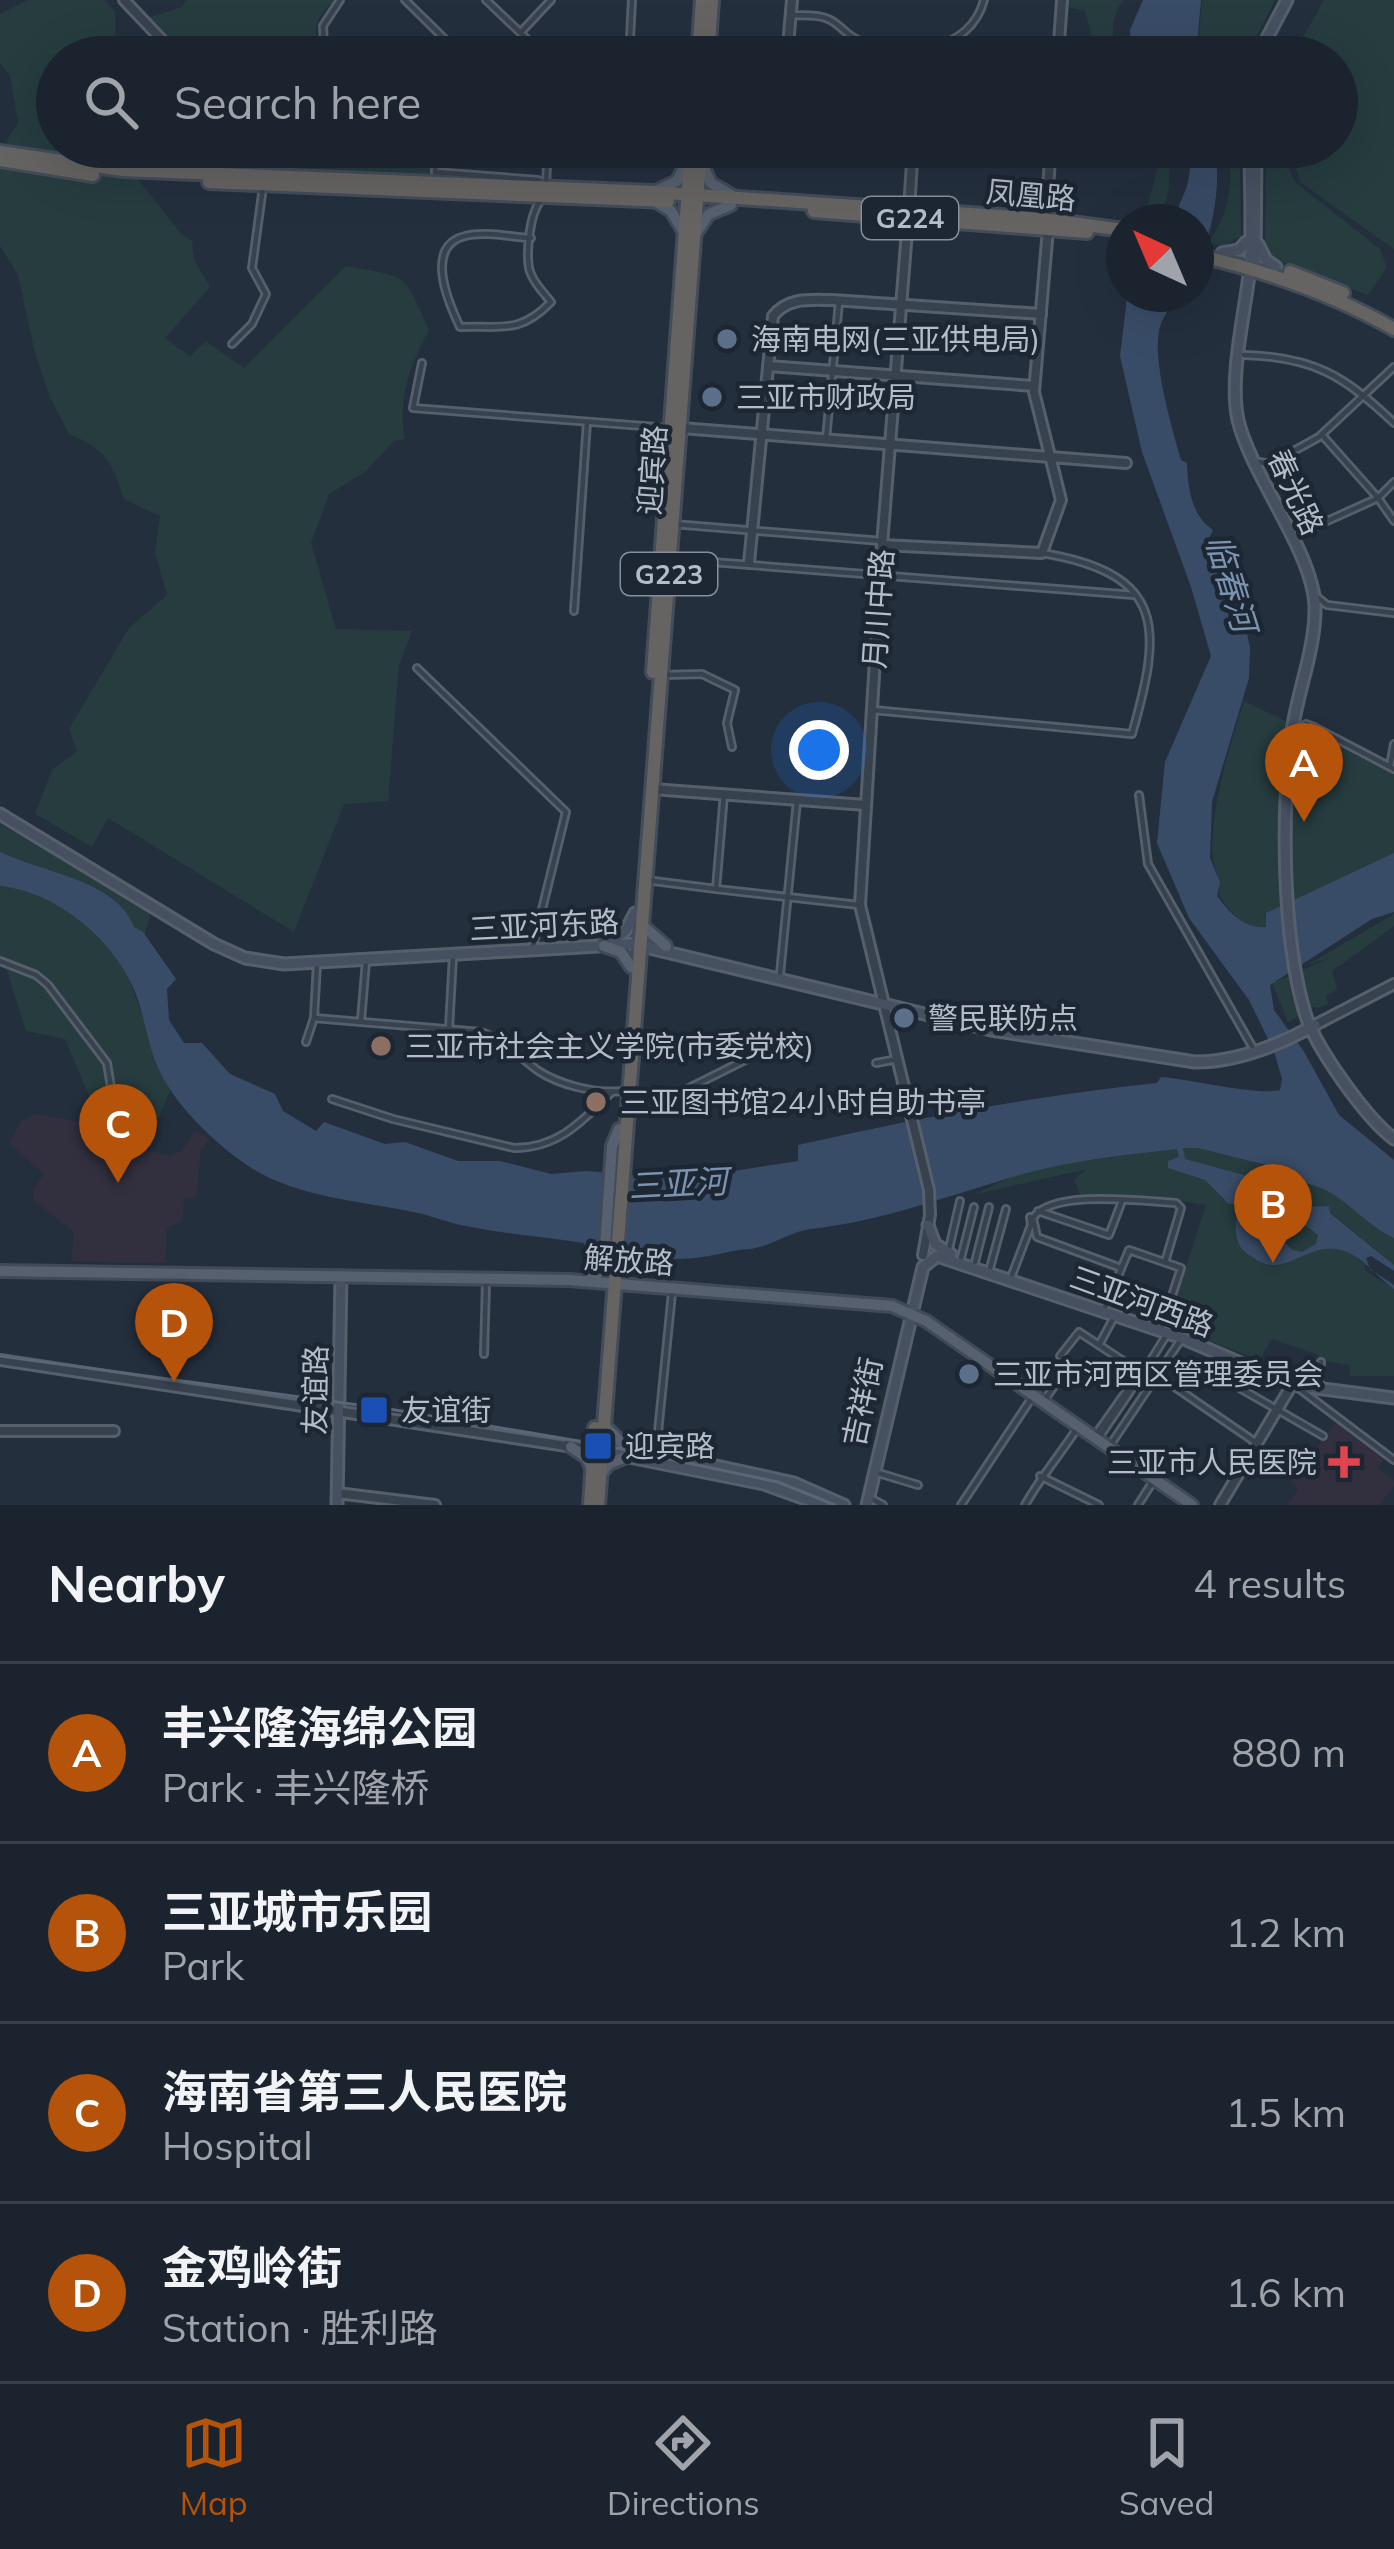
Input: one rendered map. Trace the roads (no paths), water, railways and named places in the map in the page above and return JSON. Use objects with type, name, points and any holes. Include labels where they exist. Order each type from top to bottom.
[{"type":"highway","points":[[699,36],[702,0]]},
{"type":"highway","points":[[709,36],[712,0]]},
{"type":"highway","name":"凤凰路","points":[[0,156],[36,160]]},
{"type":"highway","name":"凤凰路","points":[[0,156],[36,166]]},
{"type":"highway","name":"凤凰路","points":[[44,168],[263,185],[692,198],[1106,232]]},
{"type":"highway","name":"凤凰路","points":[[105,168],[435,177],[545,192]]},
{"type":"highway","name":"迎宾路","points":[[617,1154],[694,168]]},
{"type":"highway","points":[[1214,255],[1276,267],[1328,285],[1394,320]]},
{"type":"highway","points":[[1252,264],[1334,297],[1394,329]]},
{"type":"highway","name":"迎宾路","points":[[638,919],[646,880],[670,559],[674,428]]},
{"type":"highway","name":"迎宾路","points":[[617,1154],[621,1091]]},
{"type":"highway","name":"G223","points":[[598,1446],[604,1424],[617,1154]]},
{"type":"highway","name":"G223","points":[[594,1505],[610,1286]]},
{"type":"main road","points":[[1271,36],[1290,0]]},
{"type":"main road","points":[[685,168],[676,181],[653,196],[689,235],[710,214],[734,201],[711,183],[703,168]]},
{"type":"main road","points":[[1252,264],[1253,168]]},
{"type":"main road","points":[[1214,252],[1239,250],[1252,237]]},
{"type":"main road","points":[[1252,237],[1276,267]]},
{"type":"main road","name":"春光路","points":[[1252,264],[1241,412],[1317,597],[1318,618],[1295,733]]},
{"type":"main road","name":"春光路","points":[[1252,264],[1236,396],[1239,424],[1314,599],[1295,733]]},
{"type":"main road","points":[[1295,733],[1288,809],[1290,893],[1309,1020],[1360,1104],[1394,1136]]},
{"type":"main road","name":"三亚河东路","points":[[0,812],[245,953],[304,959],[636,942],[884,1001]]},
{"type":"main road","name":"三亚河东路","points":[[0,812],[214,944],[245,958],[284,964],[366,961],[609,943]]},
{"type":"main road","points":[[638,919],[667,948],[635,965],[609,943],[638,919]]},
{"type":"main road","name":"三亚河东路","points":[[667,948],[1052,1042],[1195,1062],[1219,1062],[1294,1034],[1309,1020]]},
{"type":"main road","points":[[929,1223],[944,1250]]},
{"type":"main road","name":"三亚河西路","points":[[944,1250],[1105,1307],[1296,1386],[1394,1395]]},
{"type":"main road","points":[[909,1315],[923,1255]]},
{"type":"main road","name":"三亚河西路","points":[[909,1315],[923,1268],[937,1256],[1164,1330],[1296,1386],[1394,1395]]},
{"type":"main road","points":[[588,1280],[609,1262]]},
{"type":"main road","name":"解放路","points":[[0,1274],[588,1280],[672,1293],[869,1307],[909,1315]]},
{"type":"main road","name":"解放路","points":[[343,1279],[610,1286],[844,1299],[909,1315],[1188,1505]]},
{"type":"main road","name":"友谊路","points":[[339,1499],[343,1279]]},
{"type":"main road","name":"吉祥街","points":[[866,1502],[909,1315]]},
{"type":"main road","name":"吉祥街","points":[[866,1502],[909,1315]]},
{"type":"main road","name":"解放路","points":[[1037,1400],[1188,1505]]},
{"type":"main road","points":[[604,1424],[626,1451]]},
{"type":"main road","points":[[598,1446],[764,1484],[822,1505]]},
{"type":"main road","points":[[572,1447],[586,1456],[596,1472],[626,1451],[656,1452],[794,1483],[844,1505]]},
{"type":"street","points":[[124,0],[158,36]]},
{"type":"street","points":[[323,36],[322,26],[340,0]]},
{"type":"street","points":[[486,0],[524,36]]},
{"type":"street","points":[[520,32],[551,0]]},
{"type":"street","points":[[630,36],[632,0]]},
{"type":"street","points":[[788,36],[792,0]]},
{"type":"street","points":[[961,36],[984,0]]},
{"type":"street","points":[[1059,36],[1062,0]]},
{"type":"street","points":[[411,2],[443,36]]},
{"type":"street","points":[[790,15],[827,18],[852,36]]},
{"type":"street","points":[[201,168],[201,174]]},
{"type":"street","points":[[435,168],[435,177]]},
{"type":"street","points":[[531,238],[470,234],[457,238],[445,250],[441,270],[448,303],[460,326],[512,327],[538,315],[551,302],[529,267],[535,205],[545,192],[547,168]]},
{"type":"street","name":"月川中路","points":[[912,168],[860,905],[929,1190],[923,1255]]},
{"type":"street","points":[[1042,553],[1061,500],[1036,412],[1034,386],[1049,168]]},
{"type":"street","points":[[232,344],[252,324],[266,294],[252,268],[263,185]]},
{"type":"street","points":[[749,563],[773,316],[781,307],[804,300],[839,300],[1041,314]]},
{"type":"street","points":[[826,439],[839,300]]},
{"type":"street","points":[[1244,355],[1286,358],[1339,376],[1394,423]]},
{"type":"street","points":[[422,363],[413,408],[1126,463]]},
{"type":"street","points":[[768,366],[1034,386]]},
{"type":"street","points":[[1259,462],[1270,464],[1322,435],[1394,367]]},
{"type":"street","points":[[574,611],[586,422]]},
{"type":"street","points":[[1322,435],[1394,521]]},
{"type":"street","points":[[1294,536],[1378,498],[1394,482]]},
{"type":"street","points":[[672,524],[1042,553],[1094,562],[1126,584],[1152,634],[1149,676],[1132,734],[872,710]]},
{"type":"street","points":[[670,559],[1134,595]]},
{"type":"street","points":[[1317,597],[1328,605],[1394,613]]},
{"type":"street","points":[[417,668],[566,812],[533,946]]},
{"type":"street","points":[[661,675],[702,674],[735,690],[728,723],[732,747]]},
{"type":"street","points":[[1295,733],[1306,724],[1392,768],[1394,744]]},
{"type":"street","points":[[652,789],[866,805]]},
{"type":"street","points":[[716,889],[724,794]]},
{"type":"street","points":[[1139,795],[1148,864],[1257,1047]]},
{"type":"street","points":[[780,974],[797,800]]},
{"type":"street","points":[[646,880],[860,905]]},
{"type":"street","points":[[449,1029],[453,954]]},
{"type":"street","points":[[0,961],[36,975],[63,1002],[107,1063],[115,1111],[140,1121]]},
{"type":"street","points":[[362,1021],[366,961]]},
{"type":"street","points":[[306,1042],[314,1018],[317,963]]},
{"type":"street","points":[[1309,1020],[1394,984]]},
{"type":"street","points":[[314,1018],[500,1038],[550,1077],[621,1091],[685,1090],[747,1059]]},
{"type":"street","points":[[875,1063],[898,1059]]},
{"type":"street","points":[[332,1099],[393,1119],[529,1148],[561,1138],[621,1091]]},
{"type":"street","points":[[114,1152],[129,1117]]},
{"type":"street","points":[[944,1250],[960,1201]]},
{"type":"street","points":[[1038,1211],[1109,1235],[1122,1201]]},
{"type":"street","points":[[1121,1268],[1037,1238],[1033,1218],[1050,1203],[1176,1203],[1181,1208],[1165,1262]]},
{"type":"street","points":[[962,1258],[974,1207]]},
{"type":"street","points":[[975,1262],[989,1207]]},
{"type":"street","points":[[990,1268],[1006,1209]]},
{"type":"street","points":[[1012,1275],[1030,1217]]},
{"type":"street","points":[[1100,1441],[1147,1368],[1164,1330],[1181,1268],[1129,1250],[1105,1307]]},
{"type":"street","points":[[484,1354],[486,1283]]},
{"type":"street","points":[[656,1452],[672,1293]]},
{"type":"street","points":[[1099,1345],[1115,1315]]},
{"type":"street","points":[[961,1505],[1037,1400],[1070,1363],[1060,1356],[1078,1332],[1140,1372],[1100,1441]]},
{"type":"street","points":[[1100,1441],[1182,1338]]},
{"type":"street","points":[[0,1360],[572,1447],[598,1446]]},
{"type":"street","points":[[1319,1386],[1321,1362]]},
{"type":"street","points":[[1147,1368],[1258,1444]]},
{"type":"street","points":[[1217,1375],[1323,1436]]},
{"type":"street","points":[[1220,1505],[1296,1386],[1394,1460]]},
{"type":"street","points":[[0,1429],[114,1429]]},
{"type":"street","points":[[1025,1505],[1040,1476],[1076,1430]]},
{"type":"street","points":[[874,1472],[918,1485]]},
{"type":"street","points":[[1040,1476],[1099,1505]]},
{"type":"street","points":[[1138,1505],[1152,1483]]},
{"type":"street","points":[[339,1499],[435,1505]]},
{"type":"street","points":[[866,1502],[883,1505]]},
{"type":"water","points":[[1143,0],[1201,0],[1198,36],[1130,36]]},
{"type":"water","points":[[1189,168],[1216,168],[1214,210],[1214,204],[1180,204]]},
{"type":"water","points":[[1125,312],[1167,312],[1158,341],[1164,393],[1181,460],[1187,463],[1195,509],[1213,530],[1209,538],[1238,584],[1250,649],[1249,678],[1212,802],[1210,858],[1220,882],[1217,896],[1244,922],[1266,927],[1266,913],[1394,853],[1394,912],[1372,919],[1270,985],[1274,1010],[1303,1050],[1339,1115],[1394,1160],[1394,1238],[1321,1188],[1266,1165],[1198,1148],[1183,1148],[1185,1159],[1244,1175],[1248,1181],[1235,1204],[1229,1204],[1205,1180],[1168,1168],[1168,1161],[1179,1157],[1177,1149],[1042,1169],[891,1213],[802,1231],[757,1248],[681,1259],[585,1250],[584,1243],[459,1225],[306,1191],[247,1165],[188,1112],[156,1064],[133,987],[95,934],[60,907],[0,886],[0,852],[76,879],[112,898],[176,979],[167,989],[169,1020],[184,1043],[202,1043],[230,1074],[275,1094],[283,1111],[316,1131],[324,1122],[385,1144],[405,1142],[458,1161],[500,1161],[551,1174],[586,1171],[682,1179],[798,1161],[798,1145],[843,1135],[1021,1101],[1157,1083],[1161,1077],[1280,1090],[1282,1079],[1274,1051],[1249,1000],[1189,918],[1157,843],[1165,762],[1211,656],[1142,452],[1120,356]]},
{"type":"water","points":[[1261,1180],[1290,1190],[1309,1207],[1329,1206],[1330,1213],[1394,1265],[1394,1271],[1371,1256],[1366,1258],[1369,1267],[1332,1248],[1277,1265],[1255,1259],[1238,1242],[1236,1221]],"holes":[[[1284,1218],[1301,1222],[1318,1235],[1316,1244],[1302,1252],[1292,1250],[1276,1232]]]},
{"type":"tram line","points":[[0,1356],[395,1410],[602,1445],[778,1482],[835,1505]]},
{"type":"place","name":"海南电网(三亚供电局)","points":[[727,339]]},
{"type":"place","name":"三亚市财政局","points":[[712,397]]},
{"type":"place","name":"丰兴隆海绵公园","points":[[1304,822]]},
{"type":"place","name":"警民联防点","points":[[904,1018]]},
{"type":"place","name":"三亚市社会主义学院(市委党校)","points":[[381,1046]]},
{"type":"place","name":"三亚图书馆24小时自助书亭","points":[[596,1102]]},
{"type":"place","name":"海南省第三人民医院","points":[[118,1183]]},
{"type":"place","name":"三亚城市乐园","points":[[1273,1263]]},
{"type":"place","name":"三亚市河西区管理委员会","points":[[969,1374]]},
{"type":"place","name":"金鸡岭街","points":[[174,1382]]},
{"type":"place","name":"友谊街","points":[[374,1410]]},
{"type":"place","name":"迎宾路","points":[[598,1446]]},
{"type":"place","name":"三亚市人民医院","points":[[1344,1462]]},
{"type":"water label","name":"临春河","points":[[1232,583]]},
{"type":"water label","name":"三亚河","points":[[678,1183]]}]
